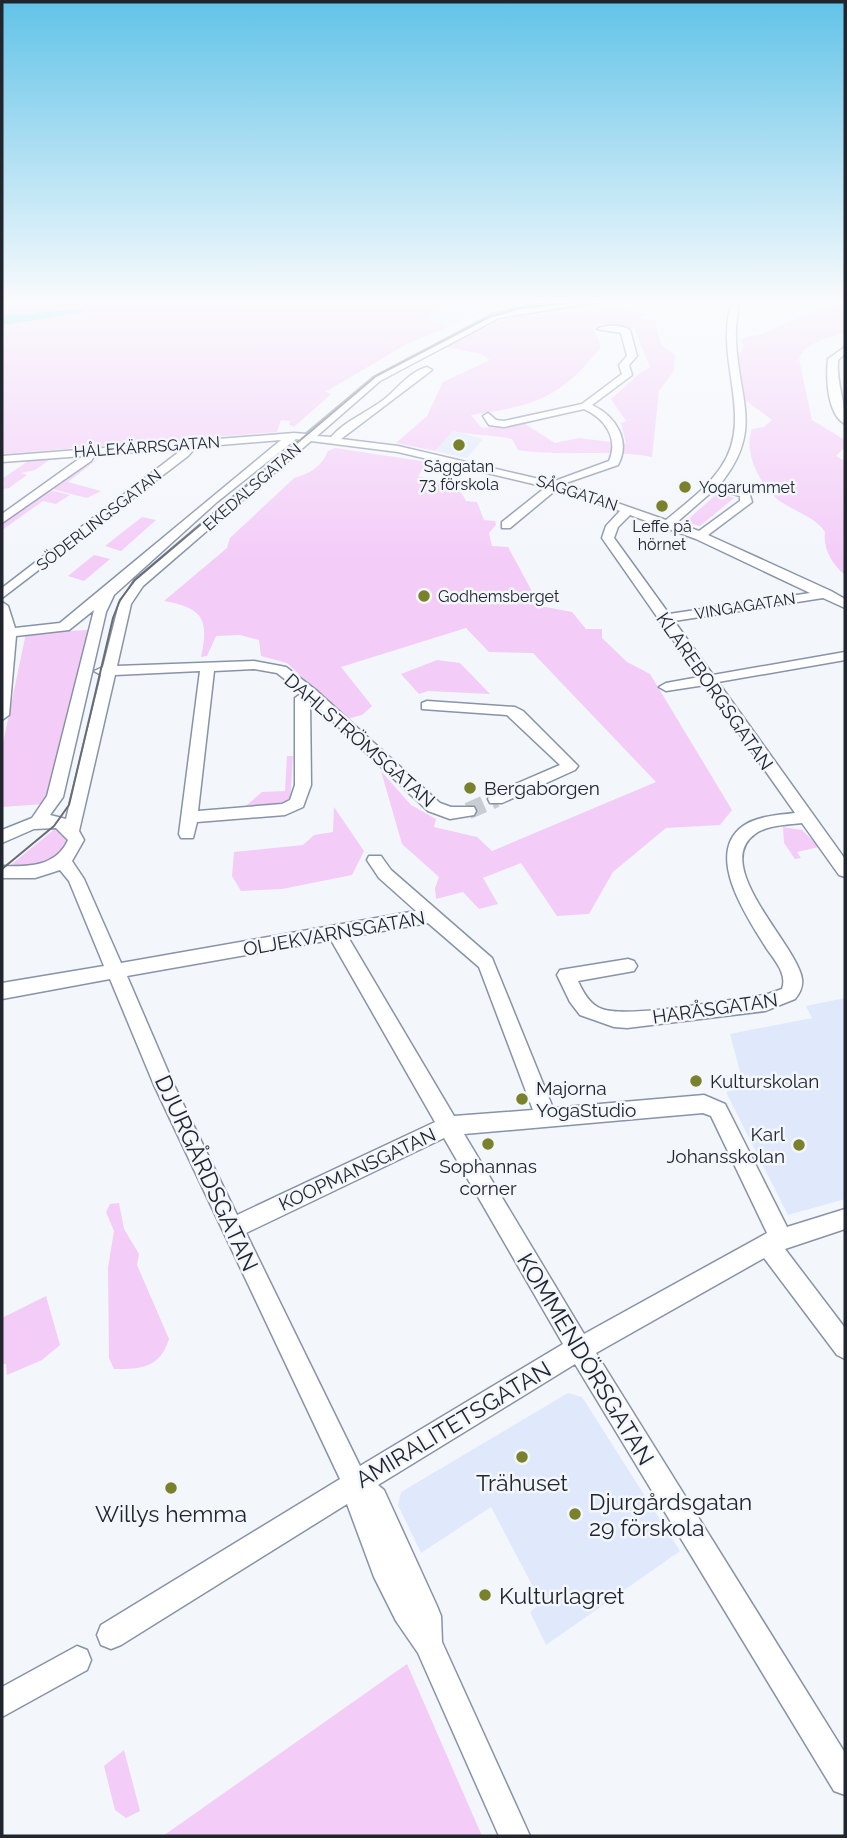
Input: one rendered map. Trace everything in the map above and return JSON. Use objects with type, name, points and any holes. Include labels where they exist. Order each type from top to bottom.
[{"type":"street","name":"EKEDALSGATAN","points":[[10,633],[64,626],[108,593],[213,500],[353,387]]},
{"type":"street","name":"EKEDALSGATAN","points":[[63,861],[76,843],[71,830],[125,604],[138,583],[368,387]]},
{"type":"street","points":[[334,440],[356,418],[386,402],[402,387]]},
{"type":"street","points":[[488,416],[493,423],[504,424],[585,406],[611,387]]},
{"type":"street","points":[[668,524],[715,485],[731,464],[741,436],[736,387]]},
{"type":"street","points":[[833,387],[845,421]]},
{"type":"street","points":[[506,525],[565,478],[607,467],[616,460],[616,438],[609,420],[585,406]]},
{"type":"street","name":"SÅGGATAN","points":[[293,436],[431,455],[554,485],[700,536],[845,604]]},
{"type":"street","name":"HÅLEKÄRRSGATAN","points":[[2,459],[293,436]]},
{"type":"street","name":"SÖDERLINGSGATAN","points":[[2,594],[184,454],[193,444]]},
{"type":"street","points":[[2,519],[87,459],[91,452]]},
{"type":"street","points":[[700,536],[747,502],[745,494],[715,485]]},
{"type":"street","name":"KLAREBORGSGATAN","points":[[628,510],[607,535],[663,619],[845,871]]},
{"type":"street","name":"EKEDALSGATAN","points":[[38,821],[55,797],[99,612],[108,593]]},
{"type":"street","name":"VINGAGATAN","points":[[663,619],[826,594]]},
{"type":"street","points":[[2,606],[10,633],[2,715]]},
{"type":"street","points":[[666,687],[842,661]]},
{"type":"street","points":[[187,834],[208,666]]},
{"type":"street","name":"DAHLSTRÖMSGATAN","points":[[85,678],[110,669],[208,666],[274,668],[291,675],[434,807],[450,813],[468,811]]},
{"type":"street","points":[[190,817],[285,808],[297,803],[303,785],[302,698],[312,694]]},
{"type":"street","points":[[427,706],[510,710],[570,766],[496,799]]},
{"type":"street","name":"HARÅSGATAN","points":[[628,966],[566,975],[582,1007],[590,1015],[605,1019],[627,1020],[785,999],[792,993],[795,982],[791,970],[744,892],[734,862],[740,838],[748,830],[805,817]]},
{"type":"street","points":[[2,837],[38,821],[57,823],[71,830]]},
{"type":"street","points":[[375,860],[385,874],[433,915]]},
{"type":"street","points":[[2,872],[29,872],[63,861]]},
{"type":"street","name":"DJURGÅRDSGATAN","points":[[63,861],[76,879],[164,1085],[355,1483],[360,1508],[408,1617],[428,1643],[515,1836]]},
{"type":"street","name":"OLJEKVARNSGATAN","points":[[2,991],[433,915],[486,962],[546,1116]]},
{"type":"street","name":"KOMMENDÖRSGATAN","points":[[336,932],[449,1126],[466,1161],[845,1780]]},
{"type":"street","name":"KOOPMANSGATAN","points":[[233,1228],[449,1126],[546,1116],[712,1106],[718,1110],[774,1241]]},
{"type":"street","name":"AMIRALITETSGATAN","points":[[111,1635],[552,1362],[774,1241],[845,1219]]},
{"type":"street","points":[[774,1241],[845,1347]]},
{"type":"street","points":[[2,1703],[77,1660]]},
{"type":"shaded area","points":[[2,387],[334,387],[325,392],[331,394],[294,427],[289,425],[290,421],[281,420],[277,432],[2,454]]},
{"type":"shaded area","points":[[441,387],[562,387],[530,403],[471,415],[482,428],[525,424],[555,443],[579,438],[626,444],[621,423],[626,421],[611,399],[625,387],[662,387],[659,391],[652,457],[518,450],[512,439],[453,431],[435,451],[396,443],[427,416]]},
{"type":"shaded area","points":[[743,387],[805,387],[812,420],[845,440],[845,447],[836,456],[845,461],[845,575],[829,556],[825,532],[820,526],[776,498],[764,484],[751,457],[750,438],[752,429],[764,427],[772,420],[745,400]]},
{"type":"shaded area","name":"Såggatan 73 förskola","points":[[453,431],[483,439],[467,458],[435,451]]},
{"type":"shaded area","points":[[335,448],[428,462],[418,476],[446,483],[458,490],[466,501],[477,502],[484,520],[495,521],[496,525],[489,533],[492,546],[508,547],[540,606],[572,612],[586,629],[602,629],[602,638],[627,662],[650,674],[732,810],[720,825],[666,828],[613,872],[589,914],[557,916],[521,863],[483,878],[498,904],[479,909],[463,892],[436,899],[435,888],[439,877],[402,844],[381,771],[411,805],[436,819],[434,827],[477,837],[492,851],[656,782],[533,653],[489,652],[466,628],[341,667],[372,706],[362,715],[347,719],[287,663],[261,656],[259,640],[240,635],[216,636],[207,656],[201,657],[204,634],[200,618],[188,608],[164,601],[227,548],[230,538],[294,478],[315,469],[328,451]]},
{"type":"shaded area","points":[[104,454],[68,482],[101,491],[87,498],[52,489]]},
{"type":"shaded area","points":[[51,459],[35,470],[21,473],[27,475],[9,488],[2,489],[2,479],[28,461]]},
{"type":"shaded area","points":[[50,490],[70,495],[56,504],[43,501],[2,530],[2,524]]},
{"type":"shaded area","points":[[719,492],[734,498],[700,526],[685,522]]},
{"type":"shaded area","points":[[142,517],[156,520],[121,551],[105,546]]},
{"type":"shaded area","points":[[94,555],[110,559],[84,581],[68,576]]},
{"type":"shaded area","points":[[88,630],[44,804],[2,807],[2,748],[26,633]]},
{"type":"shaded area","points":[[437,660],[460,663],[490,694],[428,691],[419,694],[401,674]]},
{"type":"shaded area","points":[[287,756],[293,756],[290,803],[241,810],[262,792],[285,791]]},
{"type":"shaded area","points":[[334,807],[364,851],[352,875],[282,889],[241,891],[232,876],[234,852],[303,845],[314,835],[333,832]]},
{"type":"shaded area","points":[[783,827],[802,830],[819,847],[797,852],[801,858],[795,859],[784,843]]},
{"type":"shaded area","points":[[56,828],[69,838],[66,850],[43,865],[7,868]]},
{"type":"shaded area","name":"Karl Johansskolan","points":[[845,998],[845,1199],[788,1215],[726,1092],[744,1087],[730,1034],[812,1018],[806,1006]]},
{"type":"shaded area","points":[[119,1203],[124,1229],[139,1254],[137,1265],[169,1339],[160,1356],[148,1365],[114,1369],[109,1358],[108,1268],[114,1231],[106,1212],[110,1204]]},
{"type":"shaded area","points":[[46,1296],[60,1345],[42,1360],[7,1375],[6,1364],[2,1364],[2,1318]]},
{"type":"shaded area","name":"Djurgårdsgatan 29 förskola","points":[[568,1393],[582,1397],[680,1551],[546,1645],[530,1612],[541,1602],[491,1507],[421,1553],[398,1505],[401,1492]]},
{"type":"shaded area","points":[[407,1664],[482,1836],[163,1836]]},
{"type":"shaded area","points":[[124,1750],[140,1811],[126,1818],[115,1810],[104,1766]]},
{"type":"tunnel","points":[[468,811],[496,799]]},
{"type":"tram line","points":[[2,869],[54,826],[69,805],[113,618],[120,600],[135,580],[363,387]]},
{"type":"place","name":"Såggatan 73 förskola","points":[[459,445]]},
{"type":"place","name":"Yogarummet","points":[[685,487]]},
{"type":"place","name":"Leffe på hörnet","points":[[662,506]]},
{"type":"place","name":"Godhemsberget","points":[[424,596]]},
{"type":"place","name":"Bergaborgen","points":[[470,788]]},
{"type":"place","name":"Kulturskolan","points":[[696,1081]]},
{"type":"place","name":"Majorna YogaStudio","points":[[522,1099]]},
{"type":"place","name":"Sophannas corner","points":[[488,1144]]},
{"type":"place","name":"Karl Johansskolan","points":[[799,1145]]},
{"type":"place","name":"Trähuset","points":[[522,1457]]},
{"type":"place","name":"Willys hemma","points":[[171,1488]]},
{"type":"place","name":"Djurgårdsgatan 29 förskola","points":[[575,1514]]},
{"type":"place","name":"Kulturlagret","points":[[485,1595]]}]
